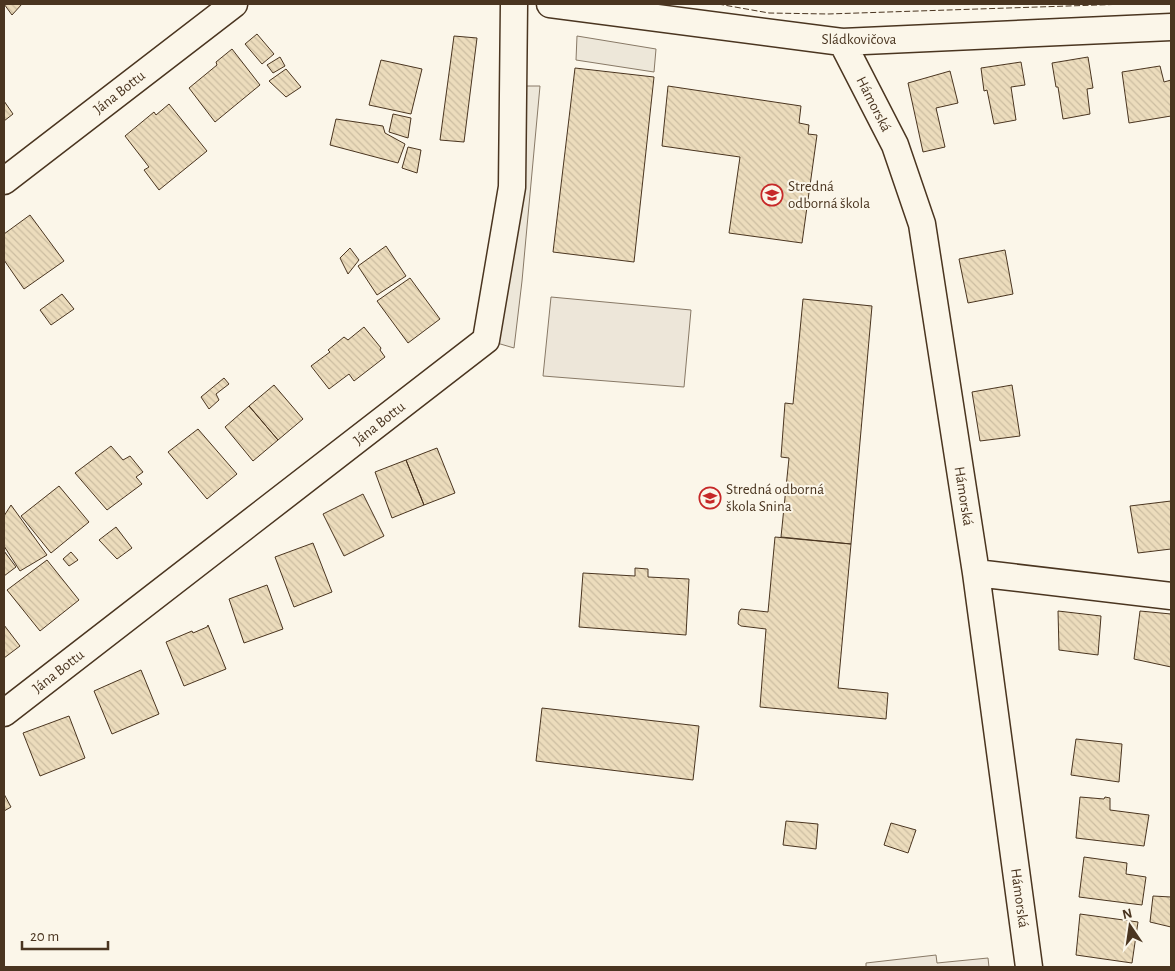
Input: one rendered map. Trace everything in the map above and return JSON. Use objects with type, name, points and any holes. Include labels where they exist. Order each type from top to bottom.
[{"type":"street","name":"Jána Bottu","points":[[4,181],[234,4]]},
{"type":"street","name":"Jána Bottu","points":[[4,713],[486,340],[512,187],[514,4]]},
{"type":"street","name":"Sládkovičova","points":[[550,4],[842,42],[1171,27]]},
{"type":"street","name":"Hámorská","points":[[842,42],[895,145],[922,224],[976,573],[1029,967]]},
{"type":"street","points":[[976,573],[1171,596]]},
{"type":"shaded area","points":[[577,36],[656,49],[654,72],[576,60]]},
{"type":"shaded area","points":[[520,86],[540,86],[514,348],[497,343]]},
{"type":"shaded area","points":[[551,297],[691,310],[684,387],[543,376]]},
{"type":"shaded area","points":[[936,955],[937,963],[988,958],[989,967],[866,967],[866,963]]},
{"type":"building","points":[[4,4],[22,4],[12,15]]},
{"type":"building","points":[[257,34],[274,54],[262,64],[245,44]]},
{"type":"building","points":[[454,36],[477,38],[464,142],[440,140]]},
{"type":"building","points":[[232,49],[260,85],[215,122],[189,88],[217,65],[216,62]]},
{"type":"building","points":[[280,57],[285,66],[273,73],[267,65]]},
{"type":"building","points":[[1088,57],[1093,88],[1087,89],[1090,114],[1063,119],[1052,63]]},
{"type":"building","points":[[381,60],[422,69],[411,114],[369,105]]},
{"type":"building","points":[[1021,62],[1025,85],[1011,87],[1016,120],[994,124],[987,90],[984,91],[981,68]]},
{"type":"building","points":[[1160,66],[1164,82],[1171,80],[1171,116],[1129,123],[1122,72]]},
{"type":"building","points":[[575,68],[654,77],[634,262],[553,252]]},
{"type":"building","points":[[286,69],[301,87],[286,97],[269,81]]},
{"type":"building","points":[[950,71],[958,103],[936,108],[945,147],[923,152],[908,83]]},
{"type":"building","name":"Stredná odborná škola","points":[[668,86],[801,106],[799,123],[809,125],[808,134],[817,135],[802,243],[729,233],[740,157],[662,146]]},
{"type":"building","points":[[4,101],[13,114],[4,121]]},
{"type":"building","points":[[169,104],[207,151],[159,190],[144,170],[149,167],[125,136],[154,112],[156,115]]},
{"type":"building","points":[[393,114],[411,118],[408,138],[389,132]]},
{"type":"building","points":[[336,119],[383,126],[385,133],[405,144],[398,163],[330,145]]},
{"type":"building","points":[[408,147],[421,150],[417,173],[402,168]]},
{"type":"building","points":[[30,215],[64,261],[24,289],[4,260],[4,234]]},
{"type":"building","points":[[386,246],[406,276],[377,295],[358,266]]},
{"type":"building","points":[[350,248],[359,260],[348,274],[340,258]]},
{"type":"building","points":[[1005,250],[1013,294],[968,303],[959,259]]},
{"type":"building","points":[[410,278],[440,319],[408,343],[377,301]]},
{"type":"building","points":[[62,294],[74,309],[51,325],[40,310]]},
{"type":"building","points":[[803,299],[872,306],[851,544],[781,537],[789,458],[781,457],[785,403],[793,404]]},
{"type":"building","points":[[364,327],[381,348],[380,350],[385,357],[354,381],[349,374],[329,389],[311,366],[330,352],[328,350],[344,337],[348,340]]},
{"type":"building","points":[[224,378],[229,384],[216,394],[219,400],[209,409],[201,397]]},
{"type":"building","points":[[274,385],[303,419],[278,440],[249,406]]},
{"type":"building","points":[[1012,385],[1020,436],[980,441],[972,392]]},
{"type":"building","points":[[249,406],[278,440],[253,461],[225,427]]},
{"type":"building","points":[[198,429],[237,474],[207,499],[168,452]]},
{"type":"building","points":[[111,446],[123,460],[130,456],[143,472],[136,477],[142,484],[107,510],[75,473]]},
{"type":"building","points":[[437,448],[455,493],[424,505],[406,460]]},
{"type":"building","points":[[406,460],[424,505],[392,518],[375,472]]},
{"type":"building","points":[[59,486],[89,522],[51,553],[21,516]]},
{"type":"building","points":[[363,494],[384,536],[344,556],[323,514]]},
{"type":"building","points":[[1171,501],[1171,549],[1138,553],[1130,506]]},
{"type":"building","points":[[11,505],[47,555],[20,571],[4,546],[4,516]]},
{"type":"building","points":[[116,527],[132,548],[117,559],[99,540]]},
{"type":"building","points":[[775,537],[851,544],[838,688],[888,693],[886,719],[760,707],[766,629],[741,626],[738,624],[739,612],[741,609],[768,612]]},
{"type":"building","points":[[313,543],[332,592],[294,607],[275,557]]},
{"type":"building","points":[[4,551],[16,567],[4,576]]},
{"type":"building","points":[[71,552],[78,560],[69,566],[63,559]]},
{"type":"building","points":[[47,560],[79,600],[40,631],[7,590]]},
{"type":"building","points":[[635,568],[648,569],[648,577],[689,579],[686,635],[579,627],[583,573],[635,576]]},
{"type":"building","points":[[267,585],[283,629],[244,643],[229,599]]},
{"type":"building","points":[[1058,611],[1101,616],[1098,655],[1059,650]]},
{"type":"building","points":[[1140,611],[1171,614],[1171,667],[1134,659]]},
{"type":"building","points":[[4,625],[20,646],[4,658]]},
{"type":"building","points":[[208,625],[226,669],[184,686],[166,642],[192,631],[193,633]]},
{"type":"building","points":[[141,670],[159,714],[112,734],[94,691]]},
{"type":"building","points":[[542,708],[699,726],[693,780],[536,761]]},
{"type":"building","points":[[69,716],[85,758],[40,776],[23,733]]},
{"type":"building","points":[[1076,739],[1122,744],[1119,782],[1071,775]]},
{"type":"building","points":[[4,794],[11,807],[4,811]]},
{"type":"building","points":[[1080,797],[1110,798],[1110,810],[1149,815],[1144,846],[1076,838]]},
{"type":"building","points":[[786,821],[818,824],[816,849],[783,845]]},
{"type":"building","points":[[891,823],[916,830],[908,853],[884,845]]},
{"type":"building","points":[[1084,857],[1127,863],[1126,874],[1146,877],[1142,905],[1079,897]]},
{"type":"building","points":[[1153,896],[1171,897],[1171,927],[1150,922]]},
{"type":"building","points":[[1080,914],[1138,922],[1132,963],[1076,955]]},
{"type":"fence","points":[[718,4],[769,13],[828,14],[1128,4]]},
{"type":"place","name":"Stredná odborná škola","points":[[772,195]]},
{"type":"place","name":"Stredná odborná škola Snina","points":[[710,498]]}]
